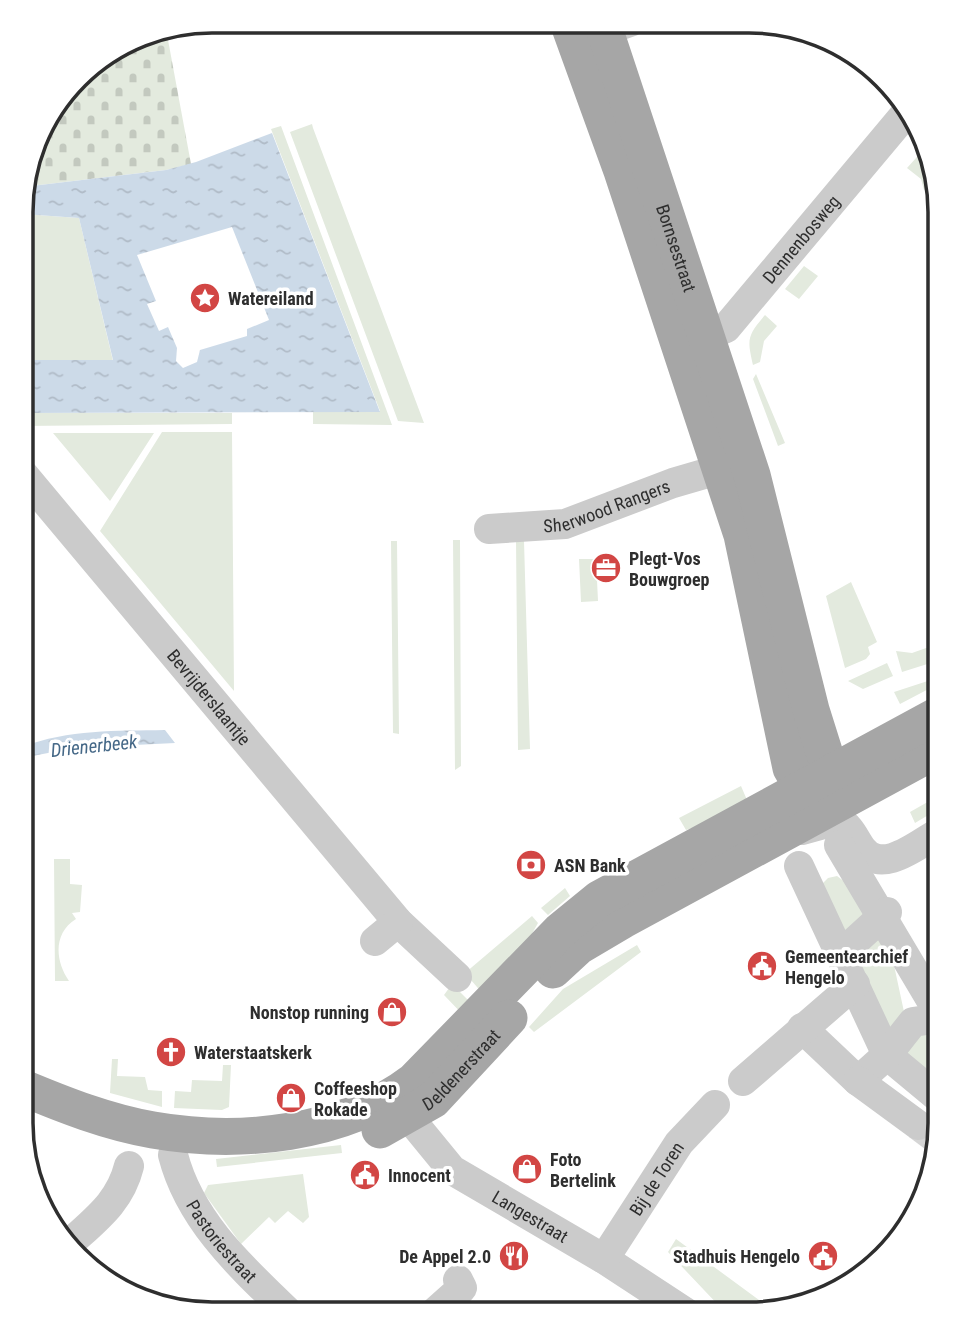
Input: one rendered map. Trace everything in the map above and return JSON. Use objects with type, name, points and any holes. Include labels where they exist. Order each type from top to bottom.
[{"type":"main road","name":"Bornsestraat","points":[[574,33],[694,342]]},
{"type":"main road","name":"Bornsestraat","points":[[608,33],[694,342],[736,472],[832,807]]},
{"type":"main road","points":[[832,807],[927,725]]},
{"type":"main road","points":[[832,807],[927,755]]},
{"type":"main road","name":"Deldenerstraat","points":[[33,1092],[86,1113],[124,1124],[174,1133],[217,1136],[267,1133],[321,1124],[433,1100],[468,1066],[538,985],[579,946],[790,851],[832,807]]},
{"type":"main road","name":"Deldenerstraat","points":[[33,1114],[110,1143],[173,1155],[368,1135],[400,1107],[431,1066],[561,930],[600,899],[832,807]]},
{"type":"street","name":"Dennenbosweg","points":[[694,342],[726,328],[901,119]]},
{"type":"street","name":"Bornsestraat","points":[[694,342],[736,472]]},
{"type":"street","name":"Sherwood Rangers","points":[[489,529],[565,524],[673,483],[736,472]]},
{"type":"street","name":"Bevrijderslaantje","points":[[33,486],[398,922],[457,977]]},
{"type":"street","points":[[832,807],[866,853],[879,860],[895,857],[927,839]]},
{"type":"street","points":[[832,807],[883,915],[927,994]]},
{"type":"street","points":[[790,851],[887,1055],[927,1088]]},
{"type":"street","points":[[841,954],[883,915]]},
{"type":"street","points":[[374,941],[398,922]]},
{"type":"street","points":[[743,1081],[855,984]]},
{"type":"street","points":[[858,1081],[887,1055],[913,1023],[927,1020]]},
{"type":"street","points":[[802,1028],[858,1081],[918,1125]]},
{"type":"street","name":"Bij de Toren","points":[[604,1259],[679,1143],[715,1105]]},
{"type":"street","name":"Langestraat","points":[[400,1107],[452,1170],[604,1259],[670,1302]]},
{"type":"street","name":"Pastoriestraat","points":[[173,1155],[182,1185],[198,1216],[279,1302]]},
{"type":"street","points":[[76,1238],[113,1203],[125,1183],[129,1166]]},
{"type":"street","points":[[446,1302],[462,1288],[458,1280]]},
{"type":"green space","points":[[168,39],[191,164],[166,170],[36,186],[39,166],[52,133],[70,103],[103,70],[133,52]]},
{"type":"green space","points":[[312,124],[424,423],[398,421],[290,132]]},
{"type":"green space","points":[[281,126],[392,425],[313,424],[313,412],[380,411],[271,129]]},
{"type":"green space","points":[[918,156],[926,189],[921,179],[907,168]]},
{"type":"green space","points":[[33,215],[79,218],[113,361],[33,360]]},
{"type":"green space","points":[[804,266],[818,276],[799,299],[785,289]]},
{"type":"green space","points":[[765,315],[777,326],[764,341],[760,362],[753,365],[750,338]]},
{"type":"green space","points":[[756,374],[785,443],[778,446],[753,379]]},
{"type":"green space","points":[[33,413],[232,413],[232,424],[33,426]]},
{"type":"green space","points":[[162,432],[232,432],[234,691],[100,531]]},
{"type":"green space","points":[[53,433],[154,433],[110,501]]},
{"type":"green space","points":[[516,539],[524,541],[530,749],[518,750]]},
{"type":"green space","points":[[453,540],[460,540],[461,766],[455,770]]},
{"type":"green space","points":[[391,541],[397,541],[399,734],[393,733]]},
{"type":"green space","points":[[579,559],[596,559],[598,601],[581,602]]},
{"type":"green space","points":[[851,582],[877,642],[868,647],[870,654],[866,659],[845,668],[826,596]]},
{"type":"green space","points":[[928,648],[928,664],[902,672],[896,651],[912,653]]},
{"type":"green space","points":[[887,663],[893,676],[863,689],[848,681]]},
{"type":"green space","points":[[927,681],[927,690],[900,704],[894,692]]},
{"type":"green space","points":[[741,786],[747,800],[723,818],[686,830],[679,818]]},
{"type":"green space","points":[[927,802],[927,816],[915,823],[910,812]]},
{"type":"green space","points":[[54,859],[70,859],[70,884],[82,885],[80,912],[72,913],[76,919],[60,939],[59,956],[69,981],[55,981]]},
{"type":"green space","points":[[837,876],[849,885],[867,914],[843,938],[821,885],[828,878]]},
{"type":"green space","points":[[565,888],[570,896],[548,915],[541,908]]},
{"type":"green space","points":[[532,916],[538,923],[520,955],[483,994],[465,973]]},
{"type":"green space","points":[[877,930],[892,956],[906,1021],[888,1034],[854,962]]},
{"type":"green space","points":[[637,945],[641,952],[534,1032],[529,1027],[563,989]]},
{"type":"green space","points":[[452,984],[473,1005],[466,1018],[444,995]]},
{"type":"green space","points":[[915,1026],[927,1036],[927,1069],[905,1057]]},
{"type":"green space","points":[[112,1059],[118,1059],[117,1076],[145,1077],[148,1090],[162,1091],[162,1107],[110,1093]]},
{"type":"green space","points":[[223,1065],[231,1065],[229,1107],[222,1110],[174,1108],[175,1091],[191,1092],[192,1080],[222,1081]]},
{"type":"green space","points":[[341,1145],[342,1153],[217,1167],[216,1159]]},
{"type":"green space","points":[[303,1174],[309,1217],[303,1223],[288,1211],[275,1223],[269,1217],[241,1244],[204,1193],[208,1185]]},
{"type":"green space","points":[[676,1239],[758,1301],[715,1302],[668,1252]]},
{"type":"water","points":[[272,133],[380,412],[33,413],[33,360],[113,360],[79,218],[33,215],[36,186],[166,170],[196,162]],"holes":[[[232,227],[269,320],[247,329],[247,336],[200,350],[197,362],[183,368],[176,361],[177,348],[168,327],[159,331],[147,304],[156,301],[137,255]]]},
{"type":"water","name":"Drienerbeek","points":[[165,730],[175,743],[74,748],[33,756],[33,743],[40,741],[111,731]]},
{"type":"tunnel","points":[[918,1125],[927,1132]]},
{"type":"place","name":"Watereiland","points":[[205,298]]},
{"type":"place","name":"Plegt-Vos Bouwgroep","points":[[606,568]]},
{"type":"place","name":"ASN Bank","points":[[531,865]]},
{"type":"place","name":"Gemeentearchief Hengelo","points":[[762,966]]},
{"type":"place","name":"Nonstop running","points":[[392,1012]]},
{"type":"place","name":"Waterstaatskerk","points":[[171,1052]]},
{"type":"place","name":"Coffeeshop Rokade","points":[[291,1098]]},
{"type":"place","name":"Foto Bertelink","points":[[527,1169]]},
{"type":"place","name":"Innocent","points":[[365,1175]]},
{"type":"place","name":"De Appel 2.0","points":[[514,1256]]},
{"type":"place","name":"Stadhuis Hengelo","points":[[823,1256]]}]
